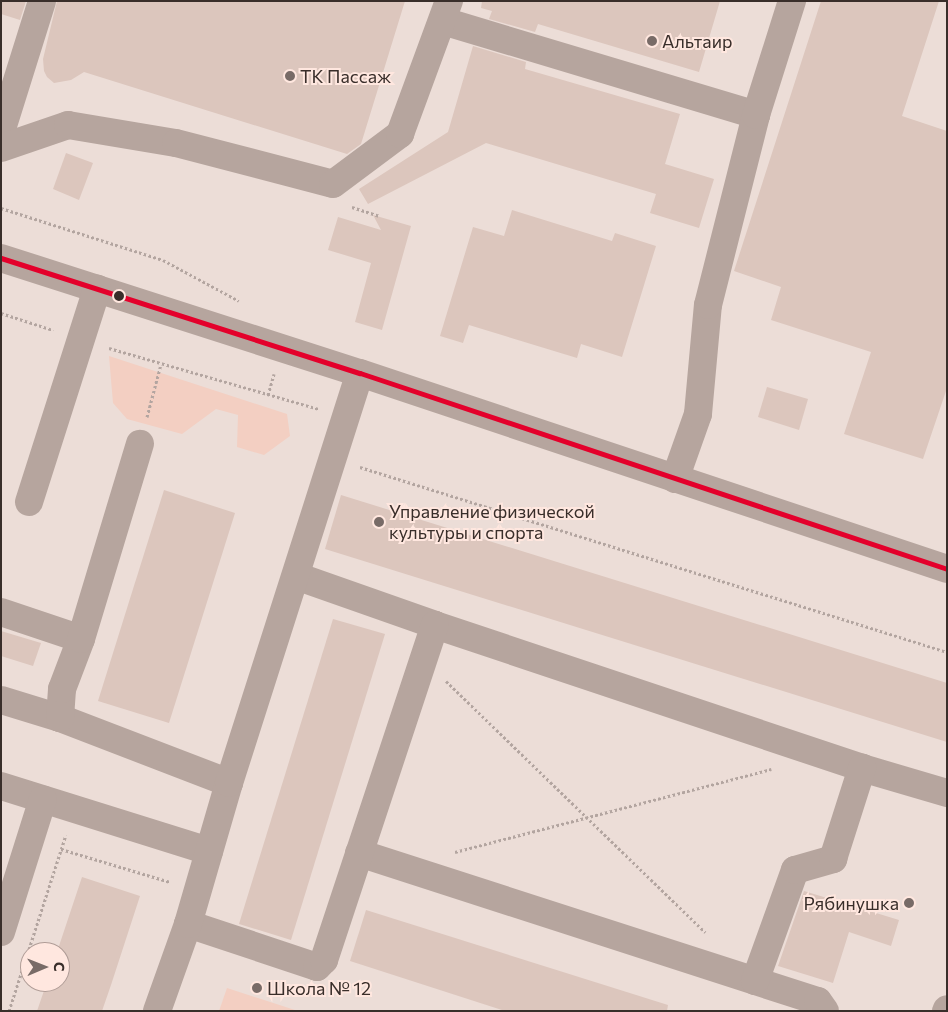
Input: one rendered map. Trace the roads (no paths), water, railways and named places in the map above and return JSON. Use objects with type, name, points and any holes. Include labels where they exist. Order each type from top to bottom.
[{"type":"street","points":[[3,118],[42,1]]},
{"type":"street","points":[[675,479],[698,414],[708,304],[756,115],[792,1]]},
{"type":"street","points":[[1,148],[68,125],[176,143],[333,184],[400,134],[446,11],[756,115]]},
{"type":"street","points":[[1,258],[360,373],[947,569]]},
{"type":"street","points":[[29,502],[97,289]]},
{"type":"street","points":[[157,1011],[188,924],[208,850],[360,373]]},
{"type":"street","points":[[60,718],[62,689],[81,639],[140,444]]},
{"type":"street","points":[[296,576],[435,625],[862,768],[947,793]]},
{"type":"street","points":[[1,612],[81,639]]},
{"type":"street","points":[[188,924],[318,968],[324,960],[435,625]]},
{"type":"street","points":[[1,700],[60,718],[229,783]]},
{"type":"street","points":[[755,981],[795,870],[832,859],[862,768]]},
{"type":"street","points":[[1,786],[208,850]]},
{"type":"street","points":[[1,932],[43,799]]},
{"type":"street","points":[[359,853],[818,1001],[825,1011]]},
{"type":"place","name":"Альтаир","points":[[652,41]]},
{"type":"place","name":"ТК Пассаж","points":[[290,76]]},
{"type":"place","name":"Управление физической культуры и спорта","points":[[379,522]]},
{"type":"place","name":"Рябинушка","points":[[909,903]]},
{"type":"place","name":"Школа № 12","points":[[257,988]]}]
